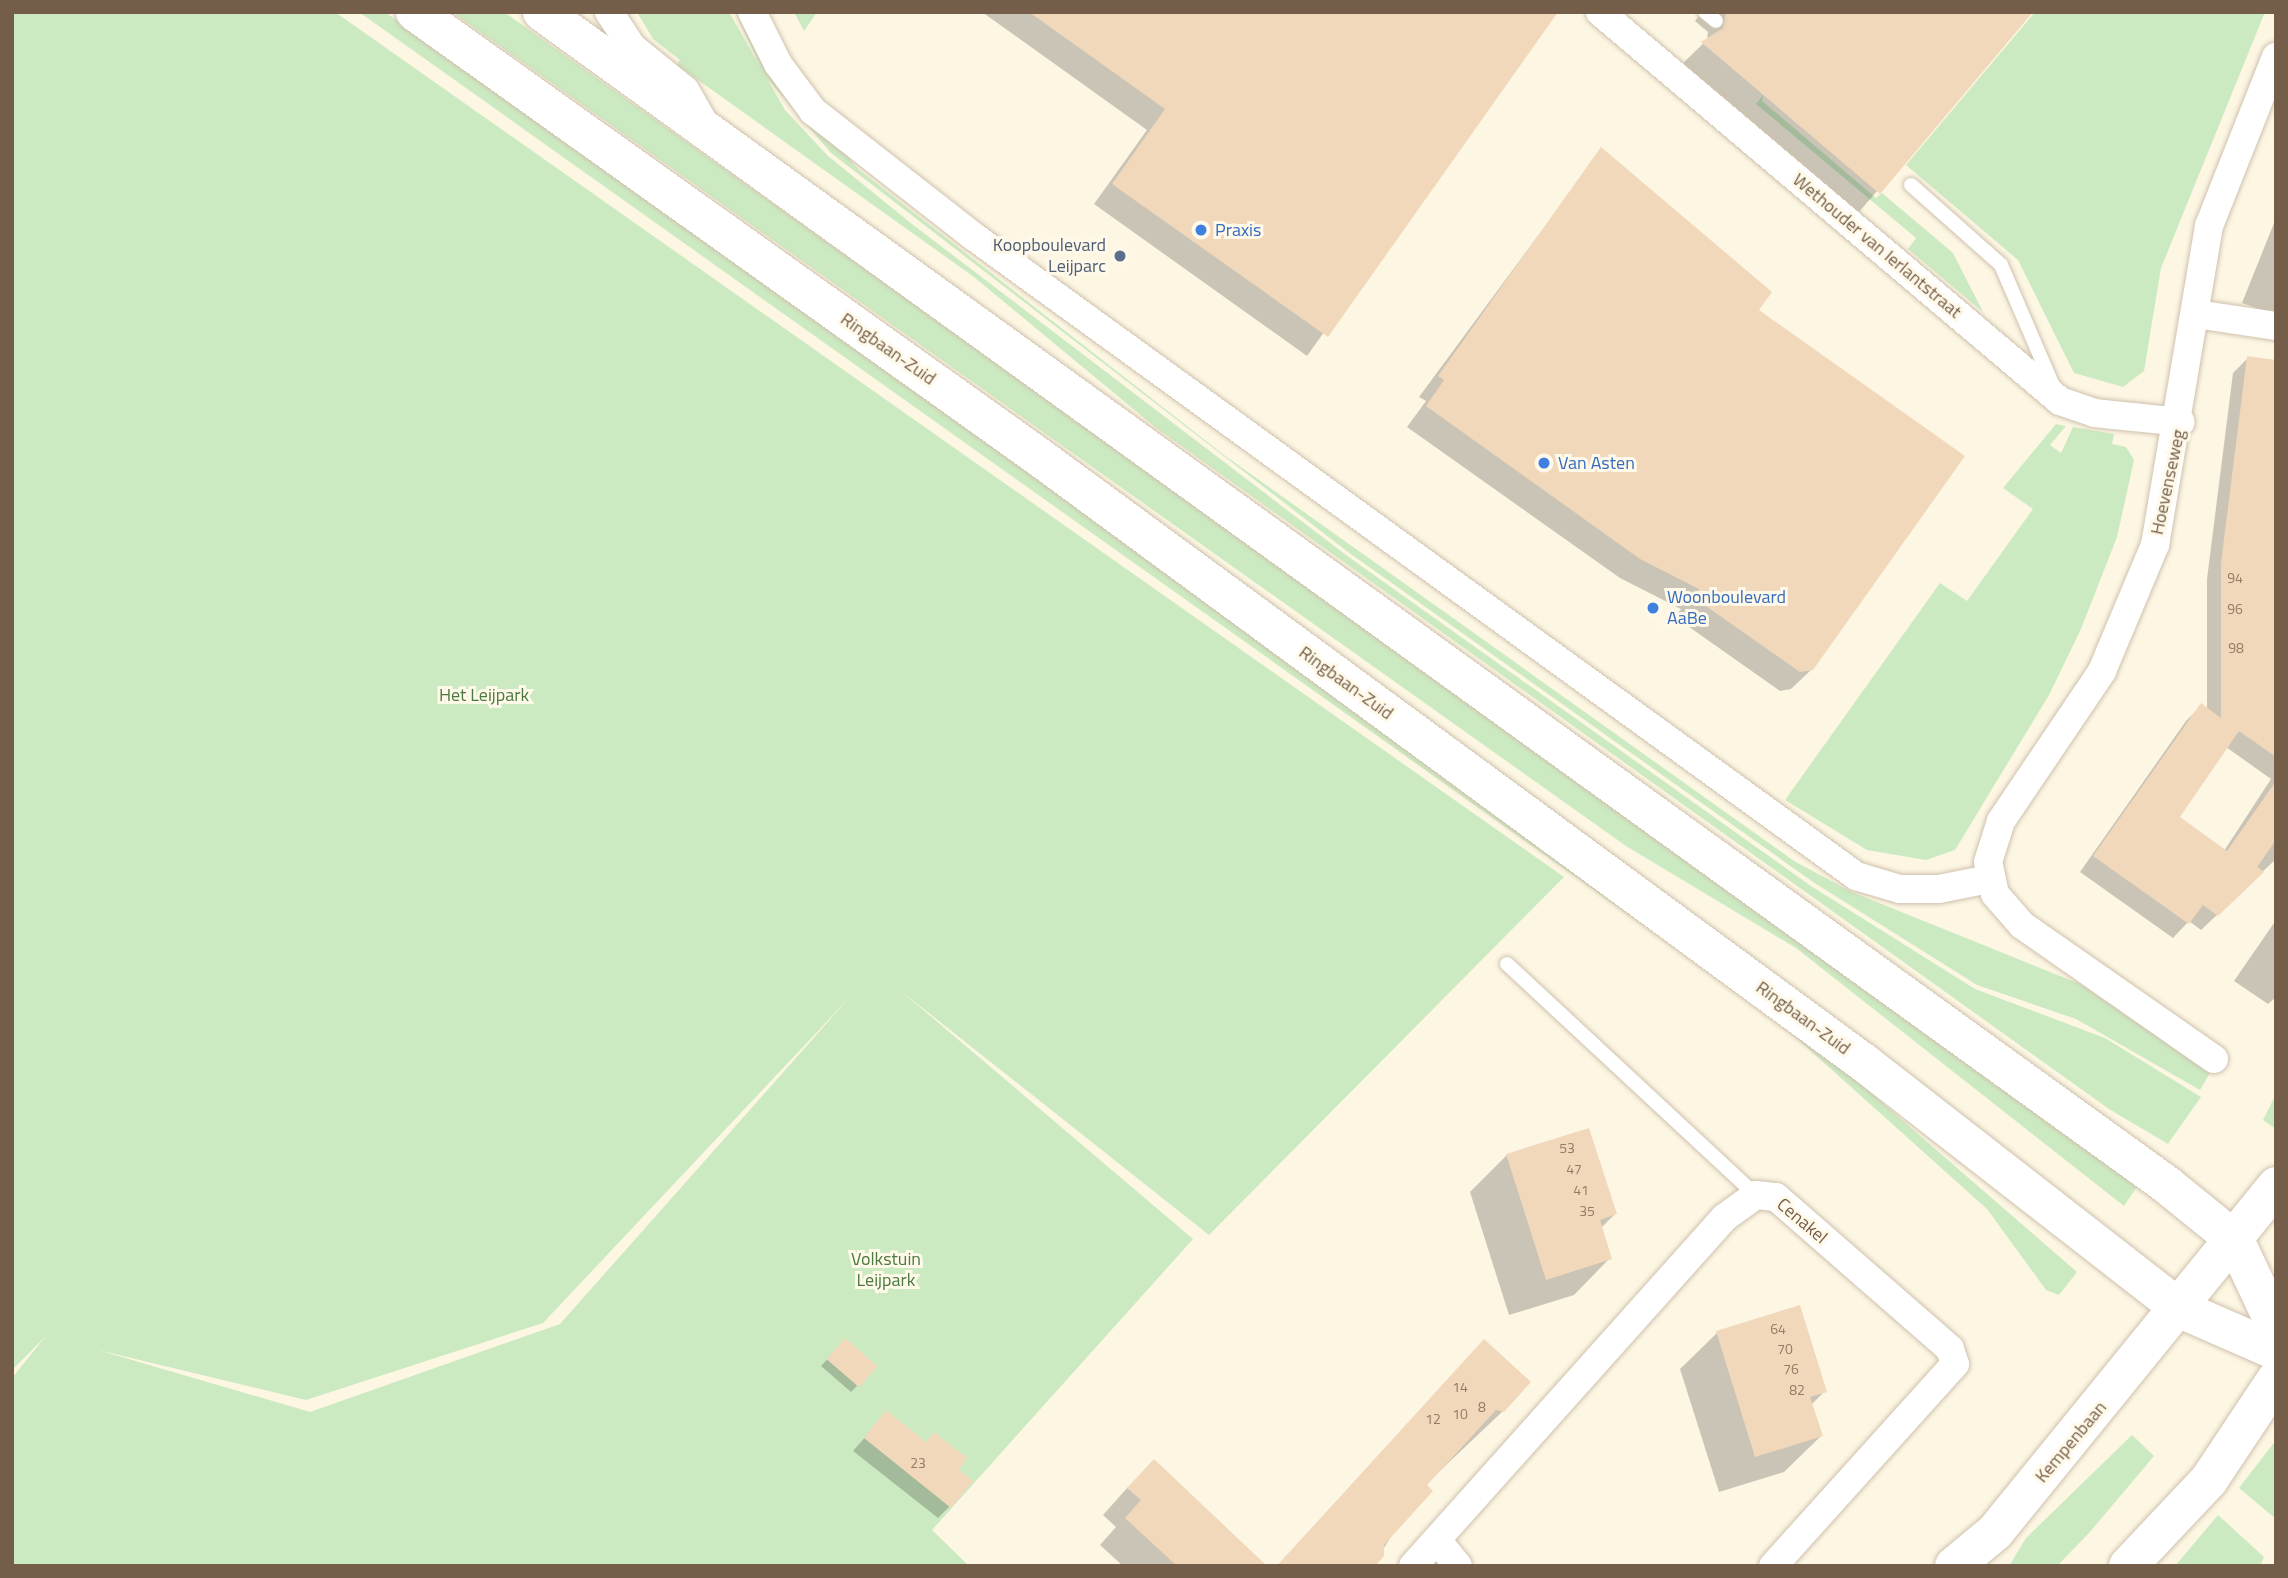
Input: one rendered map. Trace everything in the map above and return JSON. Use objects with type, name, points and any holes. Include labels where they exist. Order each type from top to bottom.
[{"type":"main road","name":"Ringbaan-Zuid","points":[[415,12],[1254,614],[1852,1054],[2180,1309],[2276,1351]]},
{"type":"main road","points":[[542,12],[707,126],[2235,1240],[2276,1327]]},
{"type":"main road","name":"Kempenbaan","points":[[1954,1566],[1995,1532],[2180,1309],[2276,1186]]},
{"type":"main road","points":[[2127,1566],[2208,1480],[2276,1380]]},
{"type":"street","points":[[609,12],[632,47],[685,90],[707,126]]},
{"type":"street","points":[[752,12],[778,64],[834,128],[973,236],[1856,876],[1900,889],[1989,879],[2022,925],[2214,1059]]},
{"type":"street","name":"Wethouder van Ierlantstraat","points":[[1600,12],[2060,401],[2094,413],[2180,422]]},
{"type":"street","name":"Hoevenseweg","points":[[1989,879],[1990,847],[2001,821],[2102,671],[2155,545],[2180,422],[2209,226],[2276,57]]},
{"type":"street","points":[[2196,314],[2276,326]]},
{"type":"street","name":"Cenakel","points":[[1413,1566],[1724,1218],[1756,1195],[1776,1197],[1950,1349],[1955,1364],[1773,1566]]},
{"type":"street","points":[[1437,1540],[1458,1566]]},
{"type":"lane","points":[[1911,185],[2001,265],[2060,401]]},
{"type":"lane","points":[[1507,964],[1756,1195]]},
{"type":"green space","name":"Het Leijpark","points":[[12,12],[335,12],[1564,877],[1209,1235],[901,991],[1193,1239],[932,1530],[969,1566],[12,1566],[12,1378],[45,1337],[12,1370]],"holes":[[[849,998],[560,1324],[310,1412],[98,1350],[306,1400],[543,1323]]]},
{"type":"green space","points":[[359,12],[385,12],[1092,515],[1834,1061],[2077,1272],[2059,1295],[2046,1290],[1987,1209],[1774,1018]]},
{"type":"green space","points":[[452,12],[504,12],[1960,1049],[2138,1185],[2124,1206],[1796,948],[1626,846]]},
{"type":"green space","points":[[637,12],[729,12],[785,110],[828,156],[912,224],[1346,555],[1811,886],[1975,989],[2105,1038],[2201,1097],[2168,1144],[2109,1109],[1155,427],[974,277],[677,65],[680,60],[653,39]]},
{"type":"green space","points":[[735,12],[758,51],[858,169],[1224,455],[1794,861],[1852,892],[2080,984],[2210,1073],[2200,1090],[2076,1019],[1977,985],[1813,882],[1348,552],[831,153],[764,75]]},
{"type":"green space","points":[[794,12],[817,12],[804,31]]},
{"type":"green space","points":[[2035,12],[2265,12],[2161,268],[2144,371],[2123,387],[2074,373],[2018,260],[1906,165]]},
{"type":"green space","points":[[1763,95],[1762,101],[1876,198],[1882,193],[1953,253],[1983,312],[1908,249],[1916,238],[1756,104]]},
{"type":"green space","points":[[2056,424],[2066,426],[2050,445],[2061,453],[2073,427],[2114,434],[2112,444],[2126,447],[2134,460],[2117,537],[2081,629],[2049,695],[1955,850],[1926,860],[1867,850],[1785,800],[1940,583],[1967,601],[2033,509],[2003,488]]},
{"type":"green space","points":[[2276,1094],[2276,1129],[2263,1120]]},
{"type":"green space","points":[[2132,1435],[2154,1456],[2089,1533],[2057,1566],[2009,1566],[2026,1538]]},
{"type":"green space","points":[[2276,1440],[2276,1519],[2239,1488]]},
{"type":"green space","points":[[2218,1515],[2264,1557],[2260,1566],[2175,1566]]},
{"type":"building","points":[[1029,12],[1558,12],[1328,337],[1112,184],[1165,109]]},
{"type":"building","points":[[1726,12],[2033,12],[1880,194],[1701,42],[1723,28]]},
{"type":"building","points":[[1601,147],[1772,292],[1759,310],[1965,456],[1813,670],[1800,672],[1693,597],[1699,589],[1640,559],[1426,406],[1444,380],[1438,376]]},
{"type":"building","points":[[2247,356],[2276,360],[2276,757],[2239,731],[2180,817],[2227,851],[2276,781],[2276,840],[2257,867],[2264,872],[2218,916],[2203,905],[2189,924],[2093,856],[2201,703],[2221,718],[2221,563]]},
{"type":"building","points":[[1589,1128],[1617,1214],[1600,1220],[1612,1259],[1546,1280],[1506,1154]]},
{"type":"building","points":[[1800,1305],[1827,1392],[1810,1397],[1823,1436],[1755,1457],[1716,1331]]},
{"type":"building","points":[[845,1338],[877,1366],[859,1387],[827,1359]]},
{"type":"building","points":[[1484,1339],[1531,1382],[1504,1412],[1496,1410],[1427,1485],[1433,1491],[1384,1545],[1384,1556],[1375,1566],[1277,1566]]},
{"type":"building","points":[[886,1410],[926,1442],[934,1432],[967,1458],[959,1470],[973,1481],[951,1508],[864,1438]]},
{"type":"building","points":[[1154,1459],[1267,1566],[1177,1566],[1125,1518],[1141,1500],[1127,1488]]},
{"type":"place","name":"Praxis","points":[[1201,230]]},
{"type":"place","name":"Koopboulevard Leijparc","points":[[1120,256]]},
{"type":"place","name":"Van Asten","points":[[1544,463]]},
{"type":"place","name":"Woonboulevard AaBe","points":[[1653,608]]},
{"type":"park label","name":"Volkstuin Leijpark","points":[[886,1270]]}]
